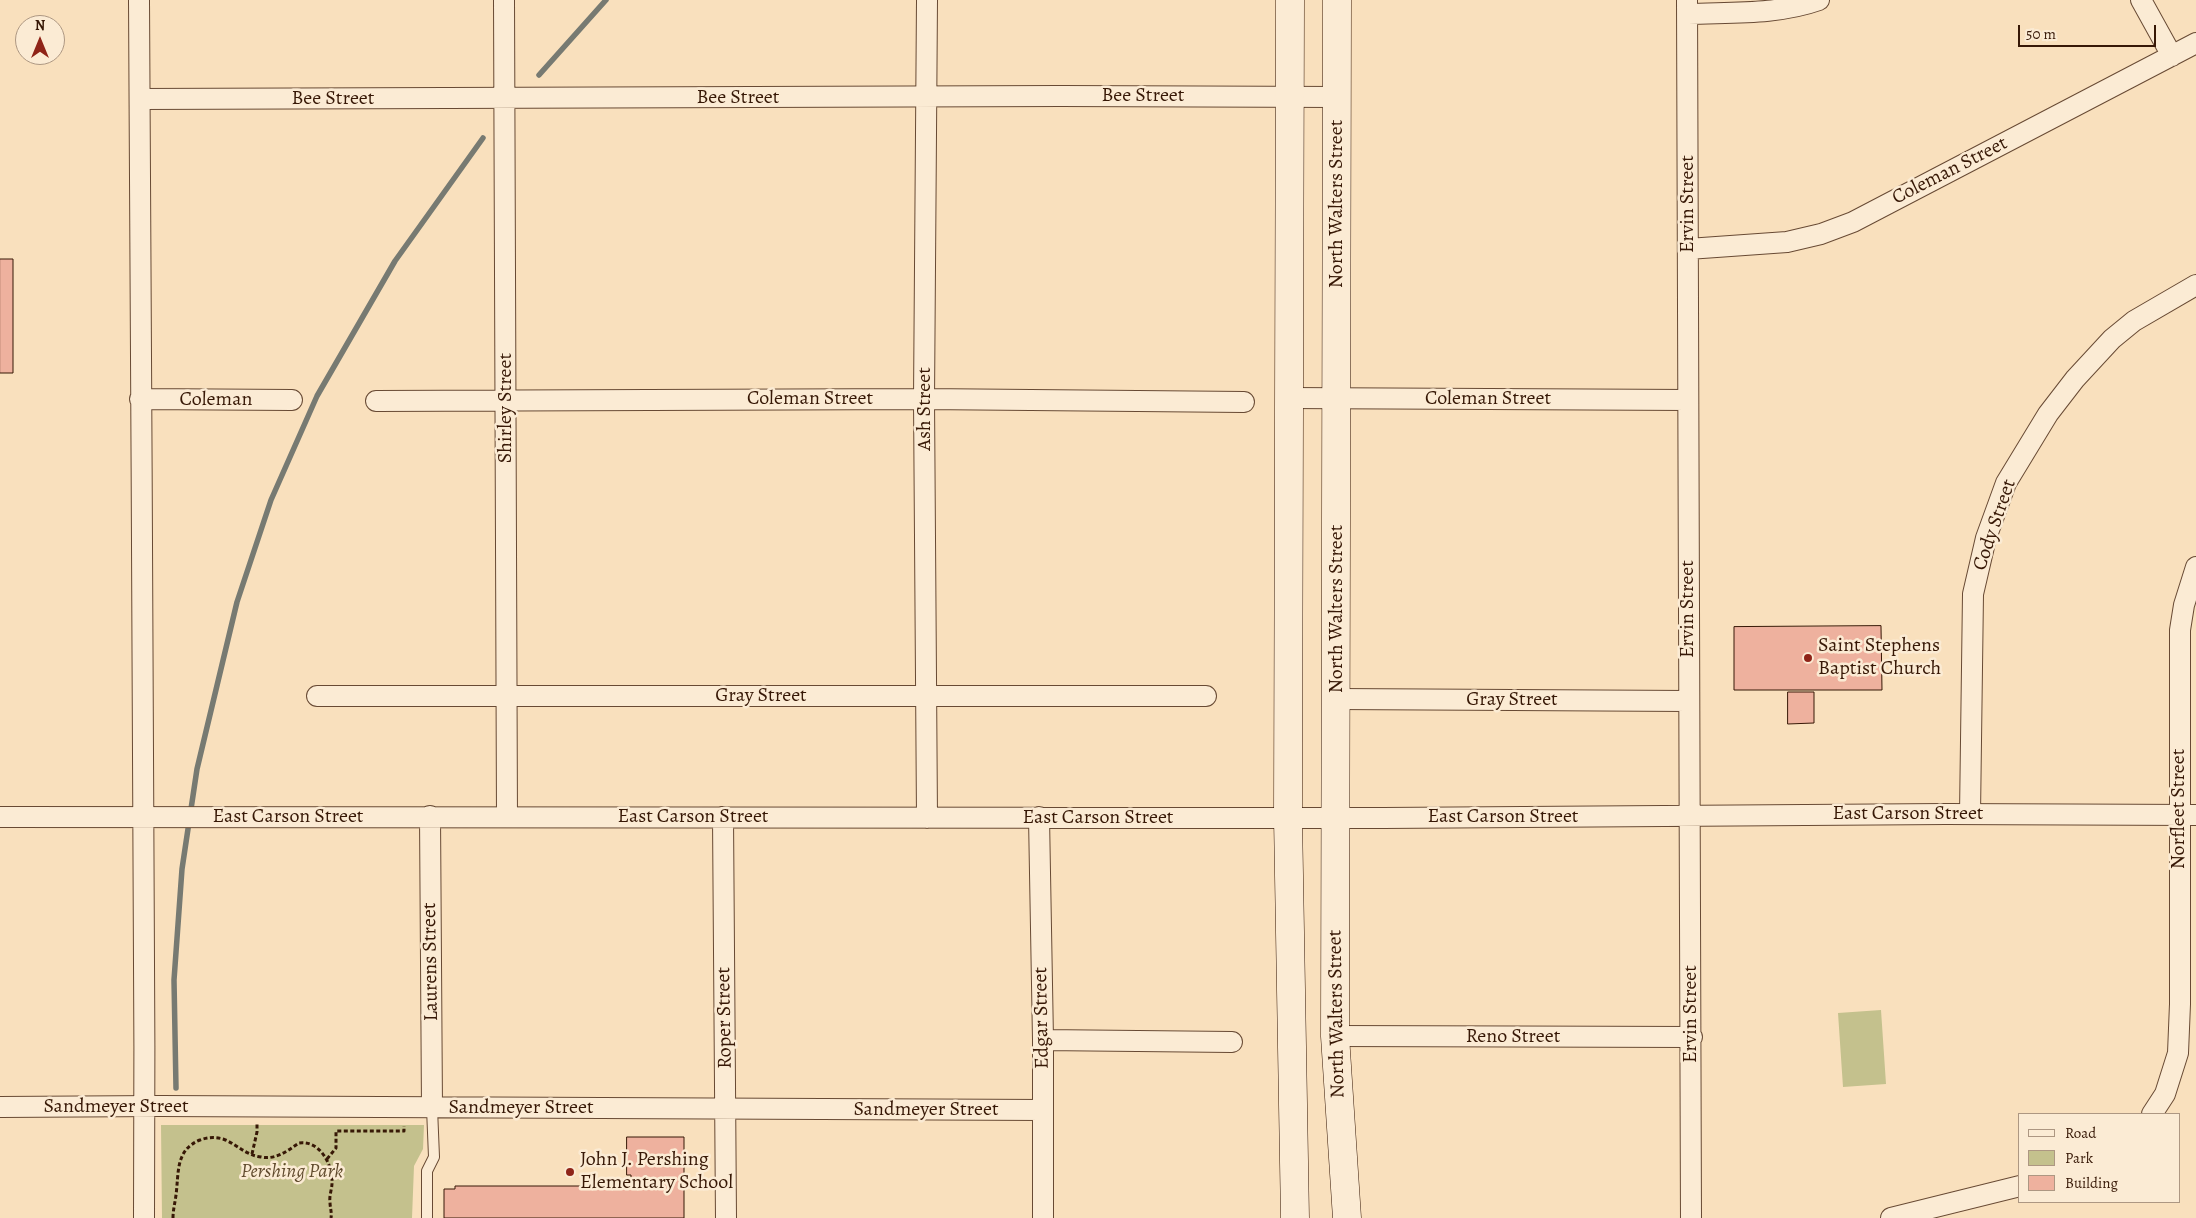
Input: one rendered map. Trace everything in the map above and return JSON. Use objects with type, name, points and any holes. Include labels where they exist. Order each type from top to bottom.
[{"type":"main road","points":[[1290,0],[1288,818],[1295,1218]]},
{"type":"main road","name":"North Walters Street","points":[[1337,0],[1335,1036],[1347,1218]]},
{"type":"street","points":[[140,0],[140,399],[144,693],[144,1218]]},
{"type":"street","name":"Shirley Street","points":[[504,0],[507,817]]},
{"type":"street","name":"Ash Street","points":[[927,0],[924,399],[927,818]]},
{"type":"street","points":[[1688,7],[1763,11],[1809,4],[1819,0]]},
{"type":"street","points":[[2141,0],[2172,56]]},
{"type":"street","name":"Ervin Street","points":[[1688,7],[1688,701],[1692,1037],[1690,1218]]},
{"type":"street","name":"Coleman Street","points":[[1688,248],[1787,242],[1829,231],[1853,222],[2196,43]]},
{"type":"street","name":"Bee Street","points":[[140,100],[505,100],[927,96],[1337,97]]},
{"type":"street","name":"Cody Street","points":[[1970,814],[1973,594],[1986,538],[2006,483],[2048,414],[2075,379],[2112,339],[2134,321],[2196,284]]},
{"type":"street","name":"Coleman Street","points":[[1288,398],[1688,400]]},
{"type":"street","name":"Coleman","points":[[140,399],[292,400]]},
{"type":"street","name":"Coleman Street","points":[[376,401],[924,399],[1244,402]]},
{"type":"street","name":"Norfleet Street","points":[[2153,1113],[2165,1094],[2178,1053],[2188,815],[2180,630],[2190,582],[2196,568]]},
{"type":"street","name":"Gray Street","points":[[317,696],[1206,696]]},
{"type":"street","name":"Gray Street","points":[[1337,699],[1688,701]]},
{"type":"street","name":"East Carson Street","points":[[0,817],[1335,818],[1970,814],[2188,815]]},
{"type":"street","name":"Laurens Street","points":[[430,816],[432,1108]]},
{"type":"street","name":"Roper Street","points":[[723,817],[726,1218]]},
{"type":"street","name":"Edgar Street","points":[[1039,817],[1043,1040],[1043,1218]]},
{"type":"street","name":"Reno Street","points":[[1335,1036],[1692,1037]]},
{"type":"street","points":[[1043,1040],[1232,1042]]},
{"type":"street","name":"Sandmeyer Street","points":[[0,1107],[1043,1110]]},
{"type":"street","points":[[1892,1218],[2018,1186]]},
{"type":"lane","points":[[427,1218],[427,1171],[434,1157],[432,1108]]},
{"type":"path","points":[[252,1154],[257,1132],[256,1108]]},
{"type":"path","points":[[327,1159],[336,1148],[336,1131],[344,1131]]},
{"type":"path","points":[[173,1218],[179,1162],[189,1146],[198,1141],[214,1138],[223,1139],[244,1153],[260,1157],[278,1156],[289,1151],[299,1143],[312,1144],[327,1159],[332,1181],[331,1218]]},
{"type":"green space","points":[[1881,1010],[1886,1084],[1843,1087],[1838,1013]]},
{"type":"green space","name":"Pershing Park","points":[[161,1125],[424,1125],[423,1149],[414,1166],[412,1218],[162,1218]]},
{"type":"building","points":[[0,259],[13,259],[13,373],[0,373]]},
{"type":"building","name":"Saint Stephens Baptist Church","points":[[1881,626],[1882,690],[1734,690],[1734,627]]},
{"type":"building","points":[[1788,692],[1814,692],[1814,723],[1788,724]]},
{"type":"building","points":[[627,1137],[684,1137],[684,1218],[444,1218],[444,1189],[455,1189],[455,1186],[631,1186],[631,1175],[627,1175]]},
{"type":"waterway","points":[[539,75],[606,0]]},
{"type":"waterway","points":[[176,1088],[174,980],[182,869],[197,769],[237,602],[271,500],[317,396],[395,261],[483,138]]},
{"type":"place","name":"Saint Stephens Baptist Church","points":[[1808,658]]},
{"type":"place","name":"John J. Pershing Elementary School","points":[[570,1172]]}]
